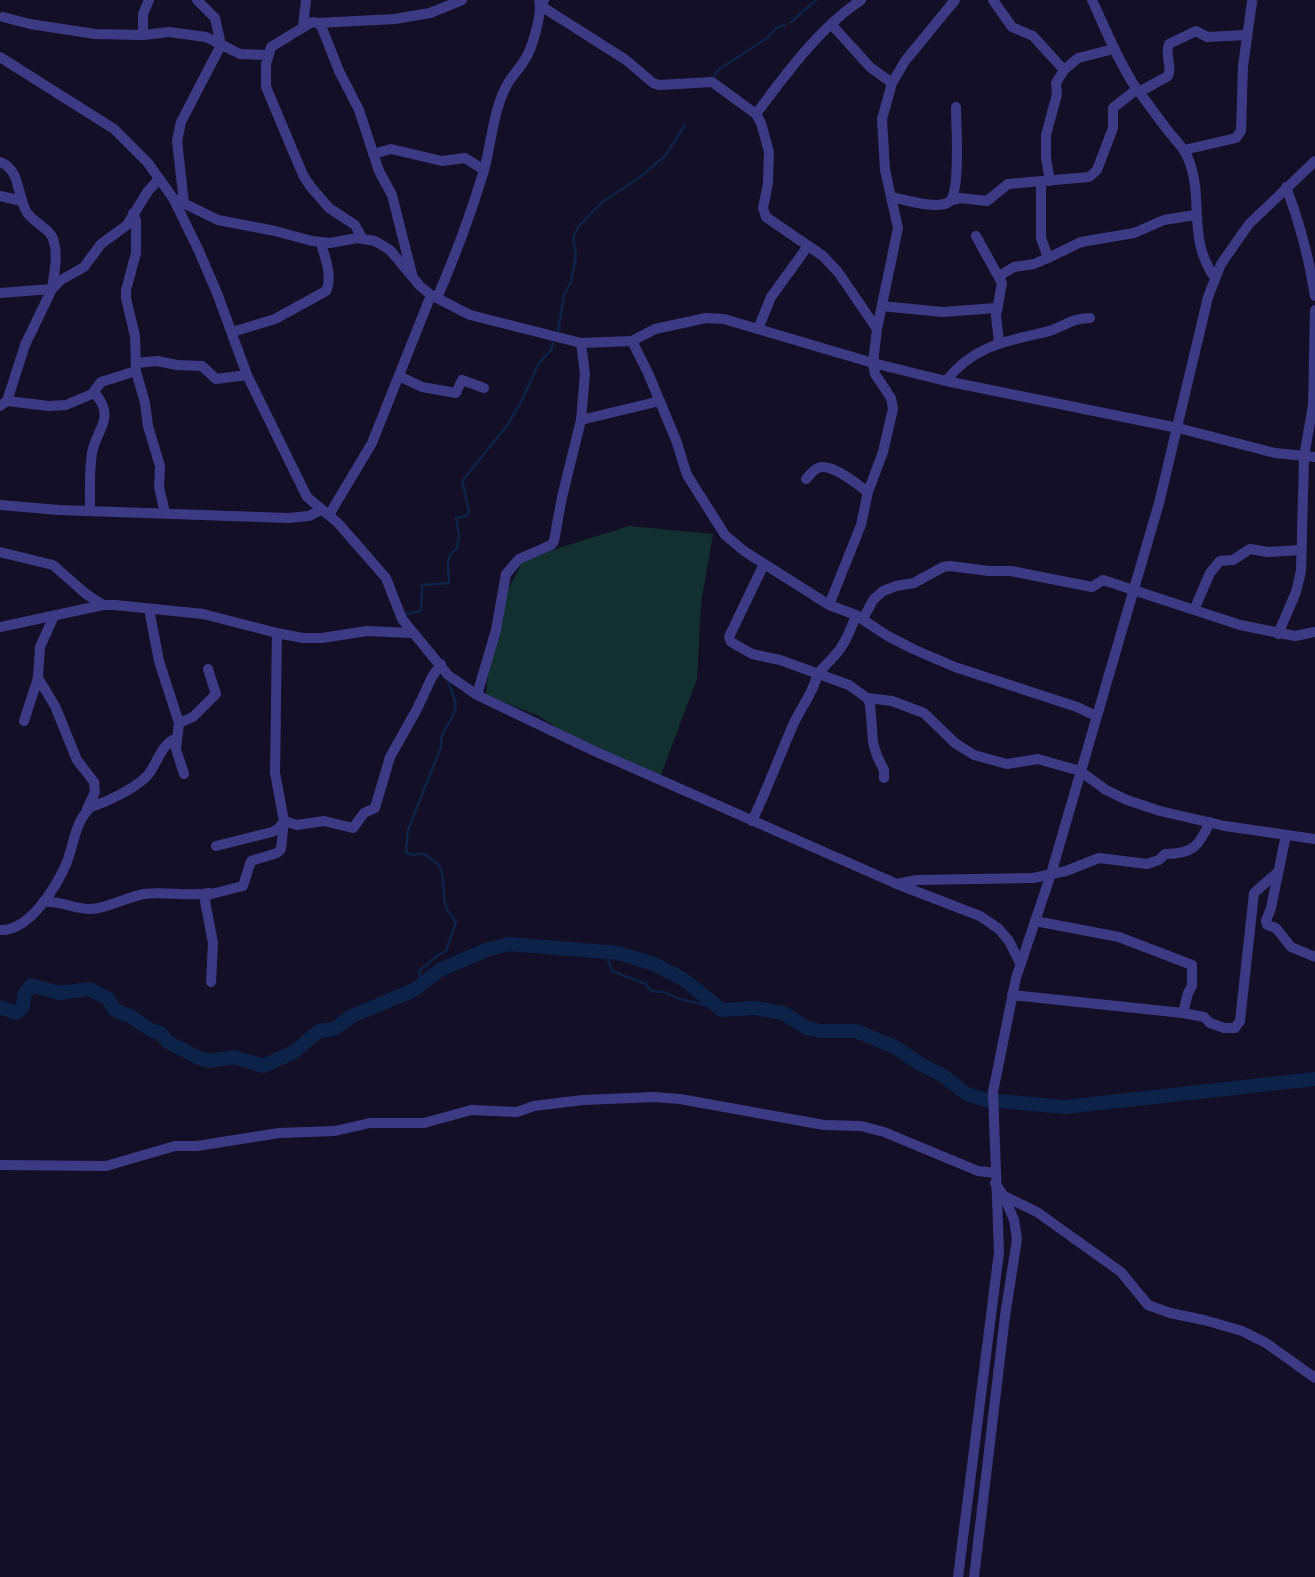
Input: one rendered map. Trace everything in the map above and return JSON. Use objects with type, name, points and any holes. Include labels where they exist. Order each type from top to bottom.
[{"type":"street","points":[[143,35],[143,14],[149,0]]},
{"type":"street","points":[[184,203],[177,141],[181,122],[221,45],[215,18],[198,0]]},
{"type":"street","points":[[303,27],[306,0]]},
{"type":"street","points":[[362,238],[355,225],[329,208],[303,175],[268,95],[265,77],[271,47],[312,22],[395,19],[430,13],[462,0]]},
{"type":"street","points":[[756,114],[798,59],[832,25],[847,4],[861,0]]},
{"type":"street","points":[[829,605],[858,535],[868,492],[883,452],[892,409],[891,398],[875,374],[873,363],[877,329],[898,228],[885,170],[882,119],[892,83],[905,61],[955,0]]},
{"type":"street","points":[[994,0],[1012,27],[1033,36],[1064,70]]},
{"type":"street","points":[[1092,0],[1122,66],[1184,150],[1195,180],[1195,215],[1202,254],[1205,264],[1215,278]]},
{"type":"street","points":[[0,505],[90,511],[288,518],[325,513],[372,443],[434,297],[460,245],[484,170],[499,104],[510,80],[525,60],[532,42],[541,2],[626,60],[653,83],[712,82],[756,114],[761,123],[769,152],[768,183],[763,208],[766,217],[823,256],[838,272],[877,329]]},
{"type":"street","points":[[1184,150],[1236,138],[1240,132],[1246,35],[1252,2]]},
{"type":"street","points":[[3,18],[95,34],[143,35],[178,33],[206,37],[240,54],[268,55]]},
{"type":"street","points":[[318,23],[359,110],[373,154],[392,195],[412,277]]},
{"type":"street","points":[[832,25],[870,67],[892,83]]},
{"type":"street","points":[[892,197],[917,203],[944,204],[960,198],[987,201],[1008,184],[1085,179],[1095,173],[1113,128],[1113,108],[1138,90],[1168,76],[1171,69],[1167,51],[1169,44],[1196,31],[1206,37],[1246,35]]},
{"type":"street","points":[[1048,258],[1041,238],[1046,134],[1056,94],[1056,83],[1064,70],[1078,58],[1114,49]]},
{"type":"street","points":[[0,57],[114,129],[133,145],[159,178],[173,198],[209,275],[232,332],[246,376],[289,465],[307,497],[325,513],[386,578],[398,612],[411,632],[459,684],[477,696],[592,750],[896,884],[991,921],[1009,941],[1020,962]]},
{"type":"street","points":[[950,202],[953,197],[956,171],[956,107]]},
{"type":"street","points":[[373,154],[391,149],[442,161],[465,158],[484,170]]},
{"type":"street","points":[[958,1577],[998,1270],[999,1239],[995,1178],[993,1092],[1020,962],[1051,874],[1134,589],[1178,428],[1202,316],[1215,278],[1230,250],[1249,224],[1315,161]]},
{"type":"street","points":[[0,162],[10,168],[15,175],[22,201],[33,220],[52,236],[55,255],[52,288],[25,345],[4,403],[50,406],[66,405],[94,392],[101,382],[136,367],[157,362],[176,366],[202,366],[216,379],[246,376]]},
{"type":"street","points":[[0,293],[52,288],[61,280],[84,267],[101,244],[127,225],[133,213],[159,178]]},
{"type":"street","points":[[1286,187],[1301,228],[1315,296]]},
{"type":"street","points":[[0,196],[22,201]]},
{"type":"street","points":[[173,198],[218,220],[321,243],[330,244],[362,238],[383,244],[394,254],[412,277],[434,297],[483,320],[581,343],[632,340],[655,329],[706,318],[724,319],[873,363],[946,381],[1178,428],[1236,444],[1310,457]]},
{"type":"street","points":[[133,213],[136,221],[136,253],[126,290],[126,298],[135,336],[136,367],[145,403],[148,426],[160,466],[160,487],[165,513]]},
{"type":"street","points":[[999,276],[1014,267],[1034,264],[1081,242],[1134,233],[1164,220],[1195,215]]},
{"type":"street","points":[[976,236],[999,276],[1001,291],[996,308],[999,342]]},
{"type":"street","points":[[232,332],[276,319],[326,291],[329,284],[329,276],[321,243]]},
{"type":"street","points":[[758,329],[771,297],[808,246]]},
{"type":"street","points":[[882,306],[942,312],[996,308]]},
{"type":"street","points":[[1278,634],[1300,582],[1313,405],[1315,310]]},
{"type":"street","points":[[946,381],[960,364],[999,342],[1046,332],[1073,319],[1090,318]]},
{"type":"street","points":[[632,340],[660,401],[687,475],[713,518],[726,535],[764,564],[829,605],[860,617],[886,635],[946,663],[1077,707],[1096,716]]},
{"type":"street","points":[[477,696],[496,630],[506,574],[519,559],[551,545],[554,541],[562,497],[581,420],[584,374],[581,343]]},
{"type":"street","points":[[399,376],[422,387],[456,393],[462,380],[484,388]]},
{"type":"street","points":[[90,511],[92,455],[96,439],[103,429],[104,422],[102,403],[94,392]]},
{"type":"street","points":[[581,420],[660,401]]},
{"type":"street","points":[[806,478],[818,467],[824,467],[838,471],[868,492]]},
{"type":"street","points":[[1194,610],[1210,573],[1220,561],[1232,560],[1250,549],[1268,552],[1302,550]]},
{"type":"street","points":[[0,552],[53,565],[86,594],[103,605]]},
{"type":"street","points":[[764,564],[729,637],[731,642],[752,654],[780,660],[849,685],[867,698],[870,704],[873,742],[884,770],[884,778]]},
{"type":"street","points":[[752,821],[768,788],[777,760],[796,719],[814,690],[818,673],[826,668],[843,647],[860,617],[873,600],[884,591],[896,586],[914,583],[943,567],[1012,571],[1092,588],[1103,580],[1240,625],[1295,636],[1315,632]]},
{"type":"street","points":[[0,627],[103,605],[203,614],[277,633],[312,638],[367,631],[411,632]]},
{"type":"street","points":[[149,609],[159,661],[179,723],[176,750],[184,774]]},
{"type":"street","points":[[24,720],[38,678],[40,648],[54,616]]},
{"type":"street","points":[[43,902],[58,902],[90,909],[142,894],[167,892],[191,895],[243,886],[245,884],[247,868],[251,861],[280,852],[284,821],[275,773],[277,633]]},
{"type":"street","points":[[284,821],[297,825],[324,821],[353,828],[364,813],[375,808],[390,757],[441,664]]},
{"type":"street","points":[[179,723],[194,717],[216,694],[208,669]]},
{"type":"street","points":[[0,930],[11,930],[21,925],[43,902],[66,864],[77,829],[95,792],[94,782],[77,760],[55,706],[38,678]]},
{"type":"street","points":[[867,698],[892,701],[924,713],[956,743],[974,754],[1007,764],[1038,759],[1080,771],[1106,790],[1127,800],[1160,811],[1210,822],[1315,839]]},
{"type":"street","points":[[86,811],[91,806],[136,785],[147,776],[167,744],[177,738]]},
{"type":"street","points":[[216,846],[272,832],[279,828],[284,821]]},
{"type":"street","points":[[896,884],[916,880],[1033,878],[1066,872],[1099,858],[1147,864],[1159,860],[1165,854],[1180,854],[1194,849],[1202,840],[1210,822]]},
{"type":"street","points":[[1286,835],[1266,921],[1267,925],[1276,928],[1291,947],[1315,957]]},
{"type":"street","points":[[1012,995],[1183,1013],[1204,1017],[1210,1024],[1224,1028],[1236,1028],[1240,1021],[1254,893],[1262,884],[1278,872]]},
{"type":"street","points":[[209,893],[205,901],[213,943],[211,982]]},
{"type":"street","points":[[1035,921],[1119,937],[1192,965],[1192,986],[1183,1013]]},
{"type":"street","points":[[0,1166],[106,1166],[175,1146],[197,1146],[279,1133],[334,1131],[370,1122],[415,1124],[470,1110],[517,1112],[534,1106],[583,1100],[654,1097],[680,1099],[824,1125],[861,1126],[884,1132],[995,1178],[1014,1220],[1016,1239],[974,1577]]},
{"type":"street","points":[[1004,1196],[1037,1212],[1121,1272],[1148,1305],[1170,1313],[1242,1331],[1266,1343],[1315,1378]]},
{"type":"green space","points":[[629,526],[713,534],[701,603],[697,679],[660,777],[559,729],[539,716],[486,695],[489,666],[505,595],[524,559]]},
{"type":"waterway","points":[[791,22],[816,0]]},
{"type":"waterway","points":[[714,76],[718,70],[767,38],[776,28],[785,25]]},
{"type":"waterway","points":[[558,331],[564,295],[571,282],[576,255],[573,238],[578,227],[601,203],[640,177],[665,156],[685,125]]},
{"type":"waterway","points":[[406,618],[406,614],[421,611],[422,585],[449,583],[448,562],[450,555],[457,548],[459,535],[456,518],[466,516],[469,511],[462,481],[506,427],[521,402],[539,363],[551,350],[553,343]]},
{"type":"waterway","points":[[421,984],[419,971],[438,955],[446,951],[456,922],[445,903],[441,870],[438,865],[425,854],[413,855],[406,852],[408,830],[441,747],[443,732],[451,720],[456,706],[448,680]]},
{"type":"waterway","points":[[0,1007],[16,1013],[23,1007],[24,995],[31,985],[59,993],[89,989],[109,999],[113,1008],[130,1016],[151,1030],[160,1033],[168,1042],[199,1058],[209,1061],[234,1057],[263,1066],[294,1052],[319,1031],[334,1029],[352,1016],[414,990],[440,970],[486,950],[509,944],[618,953],[654,964],[683,979],[722,1010],[755,1008],[783,1013],[807,1028],[820,1031],[856,1031],[895,1047],[920,1064],[942,1075],[967,1094],[989,1101]]},
{"type":"waterway","points":[[606,953],[612,971],[646,984],[651,991],[665,992],[679,999],[719,1008]]},
{"type":"waterway","points":[[999,1101],[1065,1107],[1315,1079]]}]
